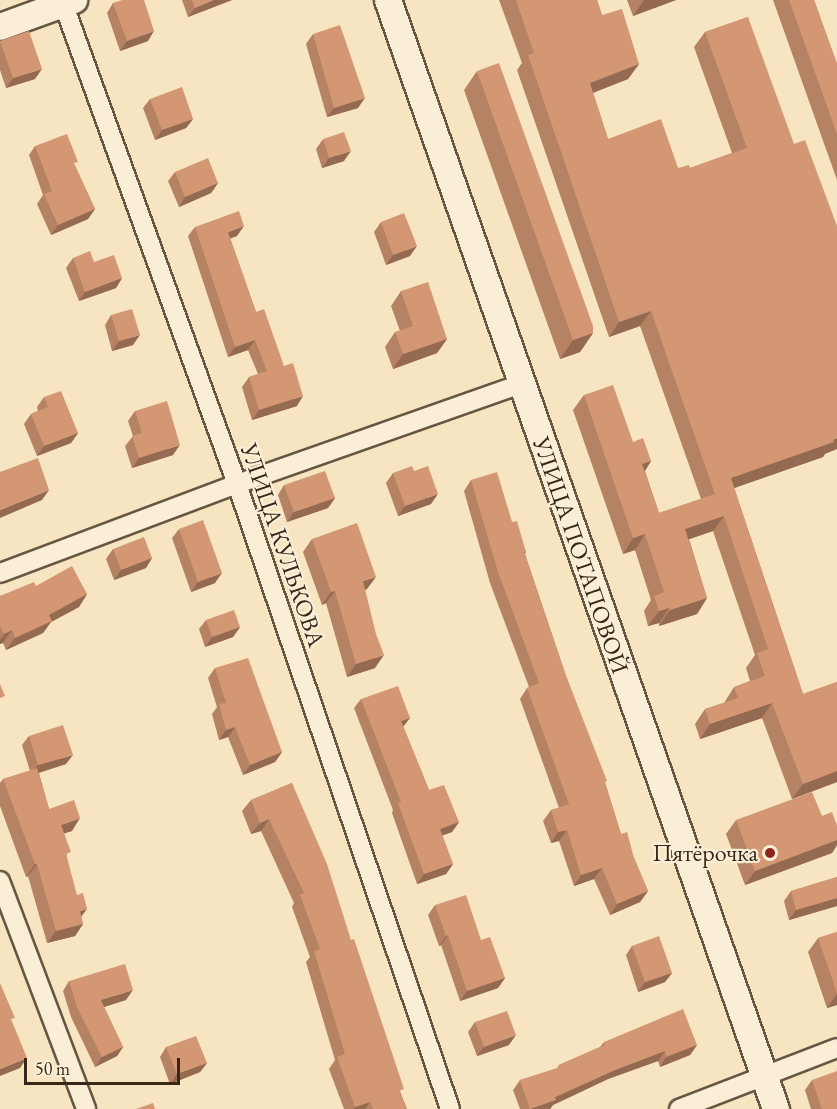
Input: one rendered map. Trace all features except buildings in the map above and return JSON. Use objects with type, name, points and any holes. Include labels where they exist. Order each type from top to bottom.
[{"type":"main road","name":"УЛИЦА ПОТАПОВОЙ","points":[[388,0],[776,1109]]},
{"type":"main road","points":[[0,27],[66,1]]},
{"type":"street","name":"УЛИЦА КУЛЬКОВА","points":[[66,1],[237,484],[450,1109]]},
{"type":"street","points":[[0,573],[237,484],[521,384]]},
{"type":"street","points":[[0,881],[86,1109]]},
{"type":"street","points":[[679,1109],[837,1048]]},
{"type":"place","name":"Пятёрочка","points":[[770,853]]}]
